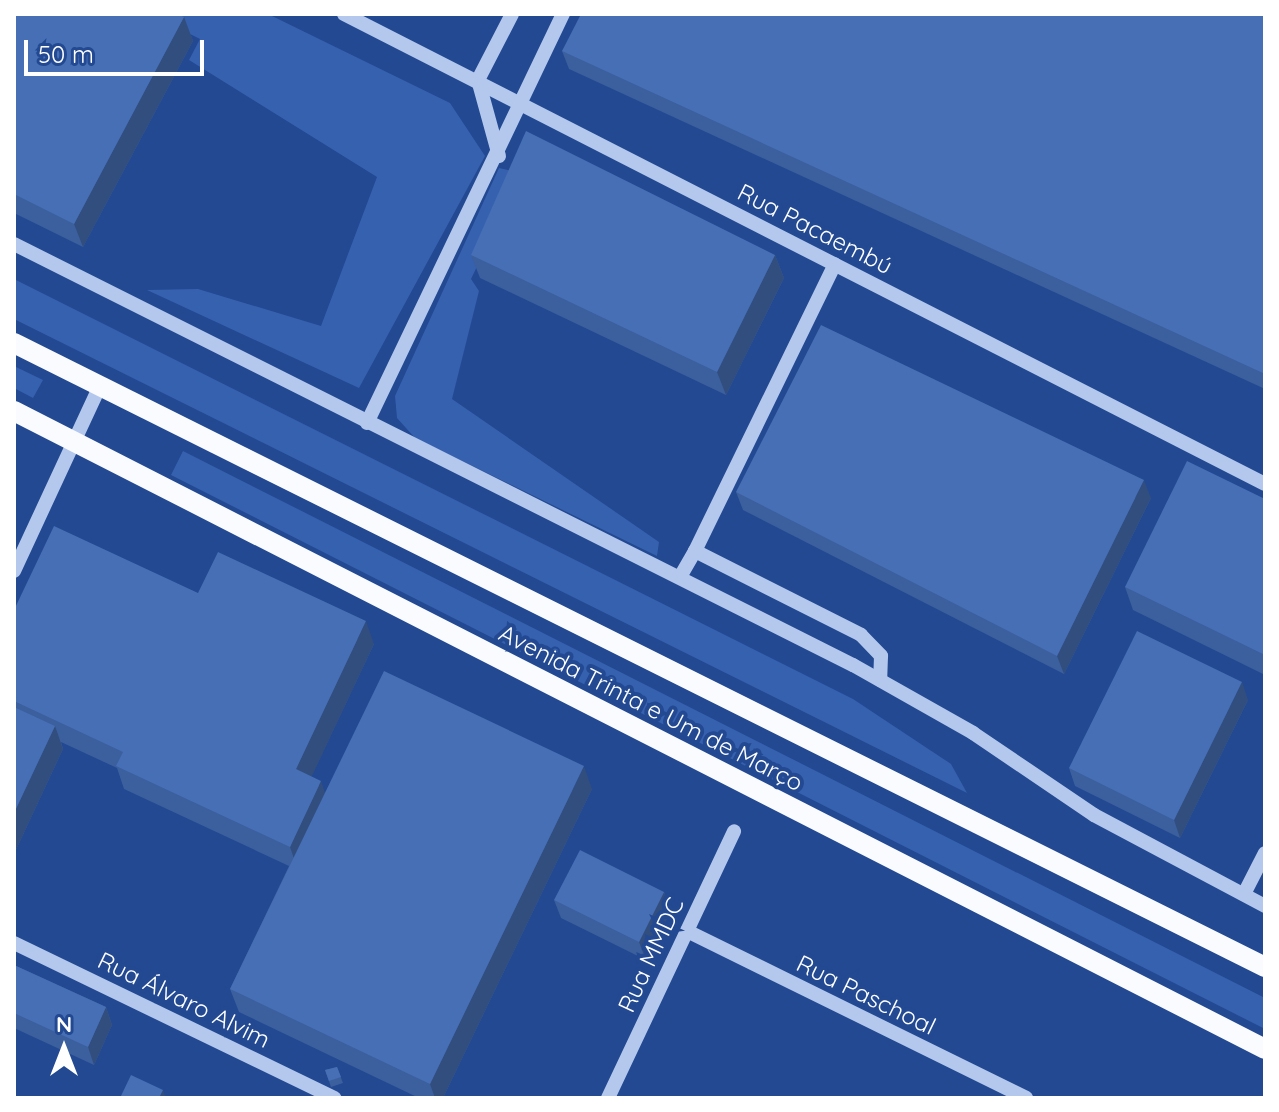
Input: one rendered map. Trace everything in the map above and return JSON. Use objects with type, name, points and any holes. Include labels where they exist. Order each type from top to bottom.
[{"type":"main road","name":"Avenida Trinta e Um de Março","points":[[14,343],[1265,967]]},
{"type":"main road","name":"Avenida Trinta e Um de Março","points":[[14,411],[1265,1049]]},
{"type":"street","name":"Rua Pacaembú","points":[[344,14],[521,101],[1265,484]]},
{"type":"street","points":[[499,156],[478,80],[512,14]]},
{"type":"street","points":[[367,423],[499,156],[521,101],[563,14]]},
{"type":"street","points":[[14,244],[880,680],[1094,815],[1265,906]]},
{"type":"street","points":[[680,577],[835,264]]},
{"type":"street","points":[[14,571],[19,546],[75,441],[100,386]]},
{"type":"street","points":[[695,551],[861,635],[881,656],[880,680]]},
{"type":"street","name":"Rua MMDC","points":[[608,1098],[734,831]]},
{"type":"street","points":[[1244,894],[1265,853]]},
{"type":"street","name":"Rua Paschoal","points":[[687,931],[1026,1098]]},
{"type":"street","name":"Rua Álvaro Alvim","points":[[14,943],[335,1098]]},
{"type":"shaded area","points":[[150,14],[268,14],[450,103],[485,156],[359,388],[147,290],[198,289],[321,326],[377,177],[189,60],[200,39]]},
{"type":"shaded area","points":[[499,168],[522,173],[471,279],[479,291],[452,399],[659,542],[657,556],[415,438],[397,418],[395,396]]},
{"type":"shaded area","points":[[14,279],[853,699],[951,764],[967,793],[14,319]]},
{"type":"shaded area","points":[[14,366],[43,380],[33,398],[14,388]]},
{"type":"shaded area","points":[[183,451],[1265,998],[1265,1029],[171,475]]},
{"type":"building","points":[[14,14],[178,14],[184,17],[74,224],[14,194]]},
{"type":"building","points":[[581,14],[1265,14],[1265,374],[562,51]]},
{"type":"building","points":[[526,131],[775,255],[717,372],[471,255]]},
{"type":"building","points":[[821,325],[1144,480],[1057,656],[736,492]]},
{"type":"building","points":[[1187,461],[1265,499],[1265,655],[1125,587]]},
{"type":"building","points":[[54,526],[198,593],[218,552],[366,621],[296,769],[321,781],[290,847],[116,766],[123,752],[14,701],[14,610]]},
{"type":"building","points":[[1137,631],[1242,682],[1174,820],[1069,768]]},
{"type":"building","points":[[384,671],[584,766],[430,1084],[230,989]]},
{"type":"building","points":[[14,707],[55,726],[14,813]]},
{"type":"building","points":[[580,850],[664,892],[639,942],[554,900]]},
{"type":"building","points":[[14,965],[106,1007],[88,1047],[14,1013]]},
{"type":"building","points":[[337,1067],[341,1077],[329,1081],[325,1070]]},
{"type":"building","points":[[131,1075],[163,1090],[159,1098],[120,1098]]}]
